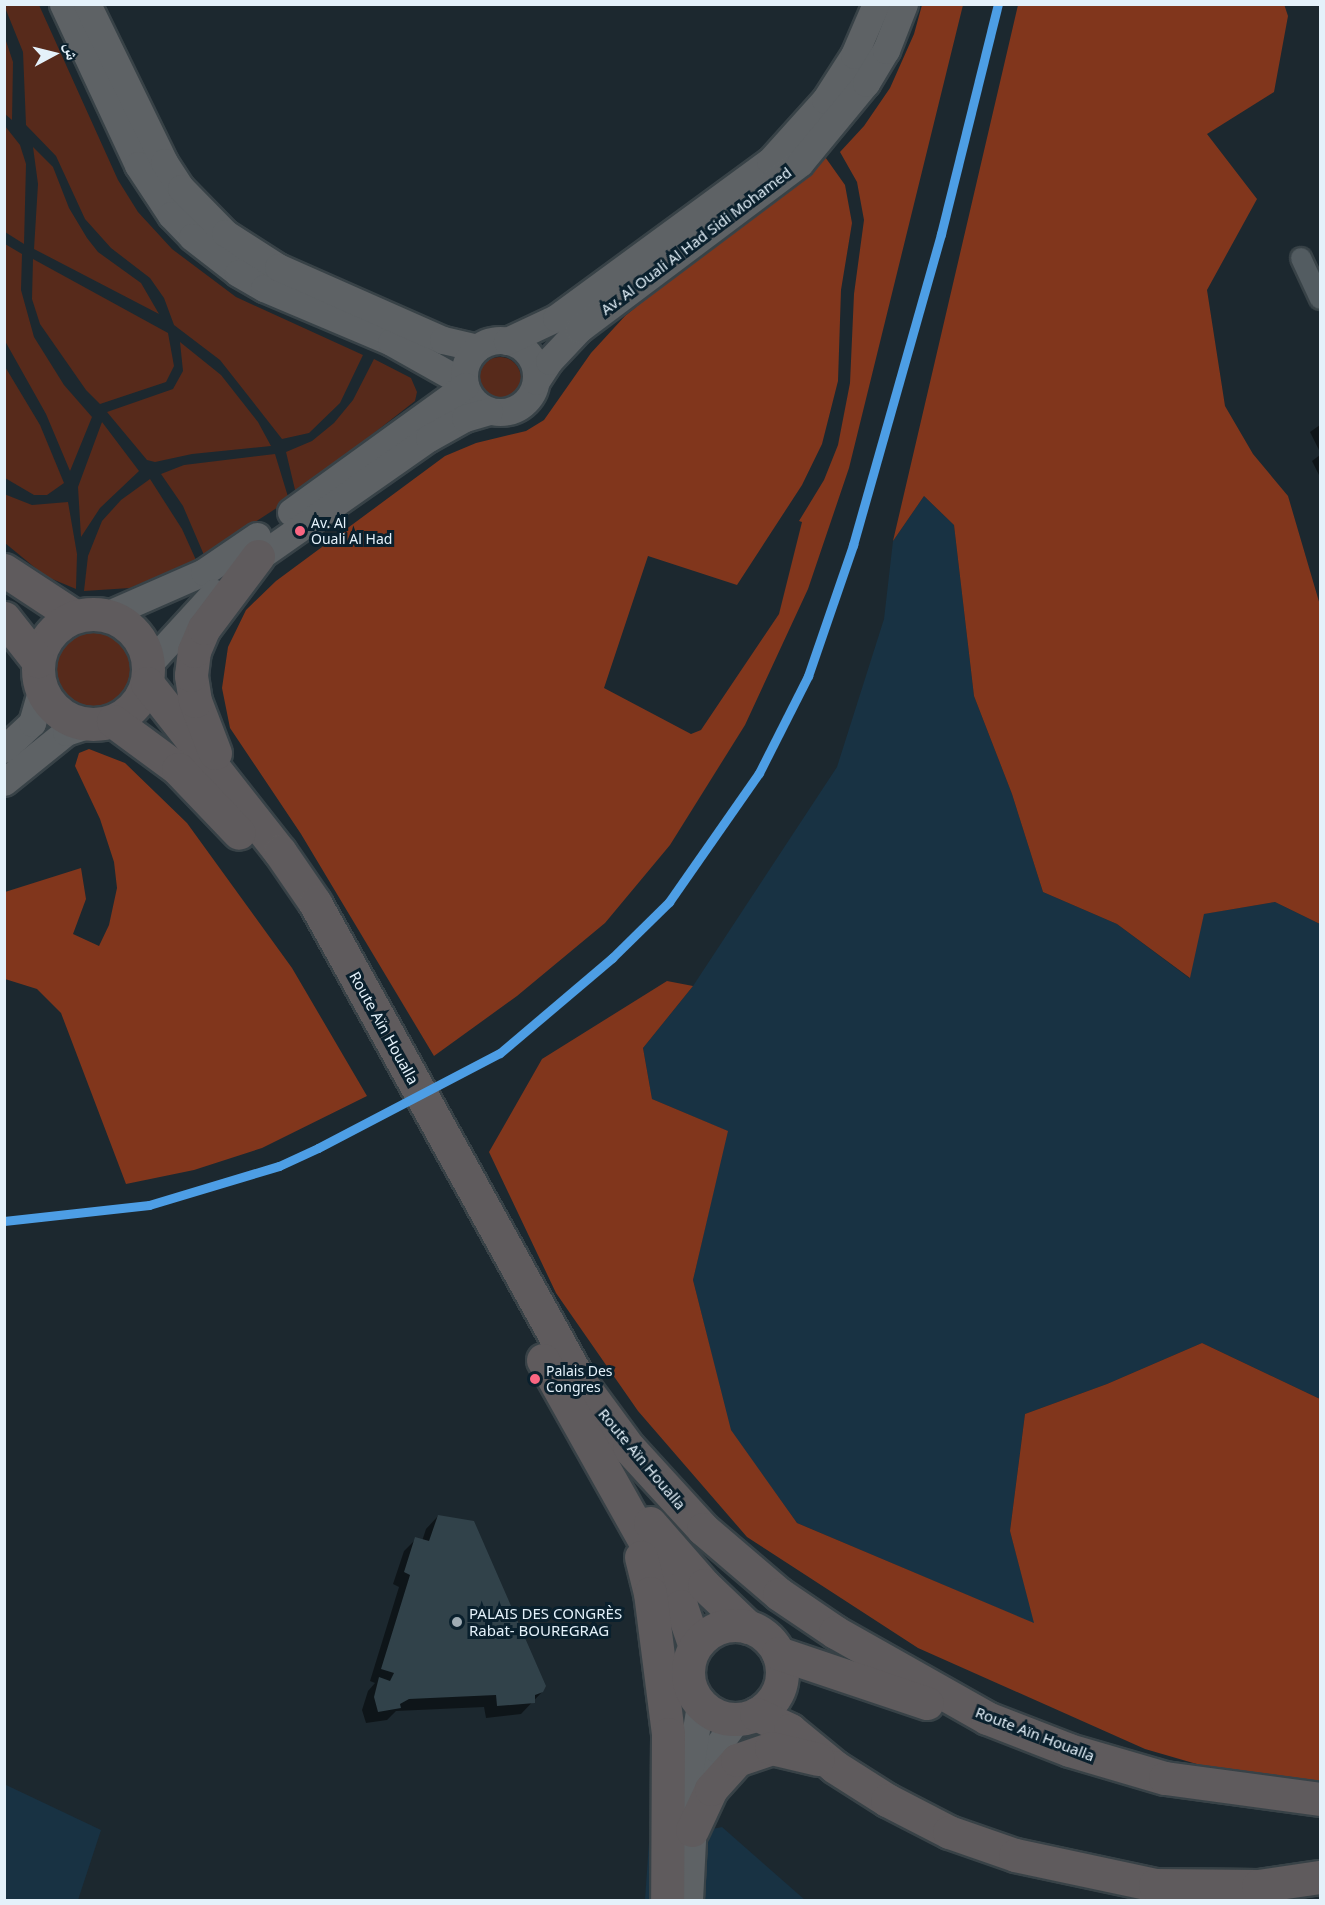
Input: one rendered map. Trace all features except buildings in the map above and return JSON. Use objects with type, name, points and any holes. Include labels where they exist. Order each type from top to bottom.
[{"type":"highway","points":[[243,805],[208,740],[191,675],[194,651],[204,628],[258,556]]},
{"type":"highway","points":[[4,570],[90,615],[135,633],[147,674],[140,699],[100,723],[60,714],[4,618]]},
{"type":"highway","points":[[39,676],[50,633],[90,615]]},
{"type":"highway","name":"Route Aïn Houalla","points":[[147,674],[315,903],[539,1312],[581,1383],[617,1432],[678,1503],[729,1553],[779,1594],[835,1632],[987,1718],[1069,1750],[1165,1778],[1320,1799]]},
{"type":"highway","name":"Route Aïn Houalla","points":[[100,723],[156,750],[220,811],[292,904],[379,1046],[624,1511],[681,1606],[695,1647]]},
{"type":"highway","points":[[539,1312],[573,1392],[629,1492],[682,1561],[748,1627],[766,1637],[778,1653],[780,1684],[771,1702],[746,1717]]},
{"type":"highway","points":[[624,1511],[650,1593],[665,1705],[670,1900]]},
{"type":"highway","points":[[748,1627],[718,1628],[695,1647],[688,1676],[700,1704],[716,1716],[746,1717],[790,1730],[835,1767],[949,1832],[1080,1871],[1155,1885],[1258,1887],[1320,1877]]},
{"type":"highway","points":[[778,1653],[924,1702],[987,1718]]},
{"type":"highway","points":[[692,1830],[719,1777],[747,1754],[783,1749],[835,1767]]},
{"type":"street","points":[[63,4],[138,165],[171,214],[192,237],[238,273],[264,288],[391,342],[464,385]]},
{"type":"street","points":[[87,4],[164,162],[181,188],[225,233],[278,267],[443,340],[477,348],[507,340],[528,353],[536,381],[525,403],[514,410],[489,411],[465,418],[429,438],[258,556],[218,589],[147,674]]},
{"type":"street","name":"Av. Al Ouali Al Had Sidi Mohamed","points":[[507,340],[556,318],[770,161],[831,93],[854,54],[876,4]]},
{"type":"street","name":"Av. Al Ouali Al Had Sidi Mohamed","points":[[536,381],[549,361],[579,329],[800,163],[866,83],[886,50],[904,4]]},
{"type":"street","points":[[1301,258],[1320,299]]},
{"type":"street","points":[[477,348],[466,364],[464,385],[470,397],[489,411]]},
{"type":"street","points":[[90,615],[216,566],[464,385]]},
{"type":"street","points":[[4,749],[32,723],[39,676]]},
{"type":"street","points":[[4,782],[66,732],[100,723]]},
{"type":"street","points":[[670,1900],[700,1704]]},
{"type":"street","points":[[689,1900],[692,1830],[708,1764],[746,1717]]},
{"type":"shaded area","points":[[1284,4],[1288,16],[1274,92],[1207,134],[1257,199],[1207,290],[1225,406],[1253,454],[1288,496],[1320,605],[1320,924],[1275,902],[1204,914],[1190,978],[1117,924],[1043,892],[1012,794],[974,696],[954,525],[924,496],[893,541],[1018,5]]},
{"type":"shaded area","points":[[4,5],[39,5],[118,180],[138,212],[172,249],[236,297],[363,355],[340,403],[309,433],[282,439],[220,360],[174,325],[164,298],[150,278],[111,248],[85,219],[56,156],[26,125],[23,52]]},
{"type":"shaded area","points":[[922,5],[963,5],[849,468],[808,589],[745,725],[670,845],[605,923],[517,996],[434,1056],[301,834],[230,728],[222,688],[228,647],[246,610],[276,581],[445,456],[476,443],[526,431],[544,420],[591,353],[625,316],[823,154],[845,185],[852,223],[841,290],[838,381],[822,444],[802,485],[737,585],[648,556],[604,688],[691,734],[701,730],[779,614],[802,522],[799,521],[824,480],[838,445],[850,383],[854,294],[864,220],[857,182],[840,152],[864,126],[890,88],[914,34]]},
{"type":"shaded area","points":[[4,35],[13,62],[12,120],[5,114]]},
{"type":"shaded area","points":[[5,126],[20,145],[26,164],[24,244],[5,232]]},
{"type":"shaded area","points":[[33,147],[53,167],[69,208],[87,238],[98,252],[141,283],[159,314],[34,249],[38,184]]},
{"type":"shaded area","points":[[5,244],[22,254],[21,290],[34,337],[64,385],[92,417],[70,471],[46,414],[5,341]]},
{"type":"shaded area","points":[[33,259],[168,333],[174,366],[166,382],[100,404],[86,390],[40,324],[32,299]]},
{"type":"shaded area","points":[[180,342],[221,375],[258,422],[271,446],[192,454],[155,462],[147,460],[107,412],[173,389],[183,371]]},
{"type":"shaded area","points":[[500,357],[515,363],[521,378],[515,393],[500,399],[485,393],[479,378],[485,363]]},
{"type":"shaded area","points":[[374,359],[411,378],[417,392],[415,401],[296,494],[286,452],[312,441],[334,423],[353,400]]},
{"type":"shaded area","points":[[4,365],[40,425],[64,483],[47,495],[34,495],[5,478]]},
{"type":"shaded area","points":[[102,422],[139,471],[100,508],[81,537],[78,487]]},
{"type":"shaded area","points":[[275,454],[289,500],[204,555],[183,506],[161,474],[184,465]]},
{"type":"shaded area","points":[[150,479],[182,529],[196,560],[130,588],[84,591],[88,556],[102,521],[121,500]]},
{"type":"shaded area","points":[[4,494],[32,505],[68,502],[77,554],[76,589],[45,576],[5,543]]},
{"type":"shaded area","points":[[924,496],[954,525],[974,696],[1012,794],[1043,892],[1117,924],[1189,978],[1203,914],[1275,902],[1320,924],[1320,1399],[1202,1343],[1107,1384],[1025,1414],[1010,1531],[1035,1624],[797,1523],[730,1430],[693,1280],[727,1131],[652,1099],[643,1048],[693,986],[837,767],[884,619],[893,541]]},
{"type":"shaded area","points":[[86,631],[100,631],[114,637],[125,648],[131,662],[128,684],[120,696],[100,707],[86,707],[72,701],[61,690],[55,676],[55,662],[61,648],[72,637]]},
{"type":"shaded area","points":[[89,749],[125,763],[187,823],[292,968],[367,1096],[262,1148],[194,1170],[126,1184],[61,1013],[37,989],[5,979],[5,892],[81,868],[86,899],[73,934],[99,946],[109,925],[117,888],[114,862],[100,819],[75,766],[79,753]]},
{"type":"shaded area","points":[[667,981],[693,986],[643,1048],[652,1099],[728,1131],[693,1280],[731,1430],[797,1523],[1034,1623],[1010,1531],[1025,1414],[1107,1384],[1202,1343],[1320,1399],[1320,1785],[1276,1787],[1145,1749],[918,1648],[747,1537],[638,1411],[556,1293],[489,1152],[542,1059]]},
{"type":"shaded area","points":[[4,1784],[101,1830],[78,1900],[5,1900]]},
{"type":"shaded area","points":[[722,1827],[805,1900],[645,1900],[649,1842]]},
{"type":"transit line","points":[[4,1221],[149,1205],[279,1166],[318,1148],[500,1053],[612,958],[669,902],[759,773],[808,676],[853,545],[941,234],[998,4]]},
{"type":"place","name":"Av. Al Ouali Al Had","points":[[300,531]]},
{"type":"place","name":"Palais Des Congres","points":[[535,1379]]},
{"type":"place","name":"PALAIS DES CONGRÈS Rabat- BOUREGRAG","points":[[457,1622]]}]
